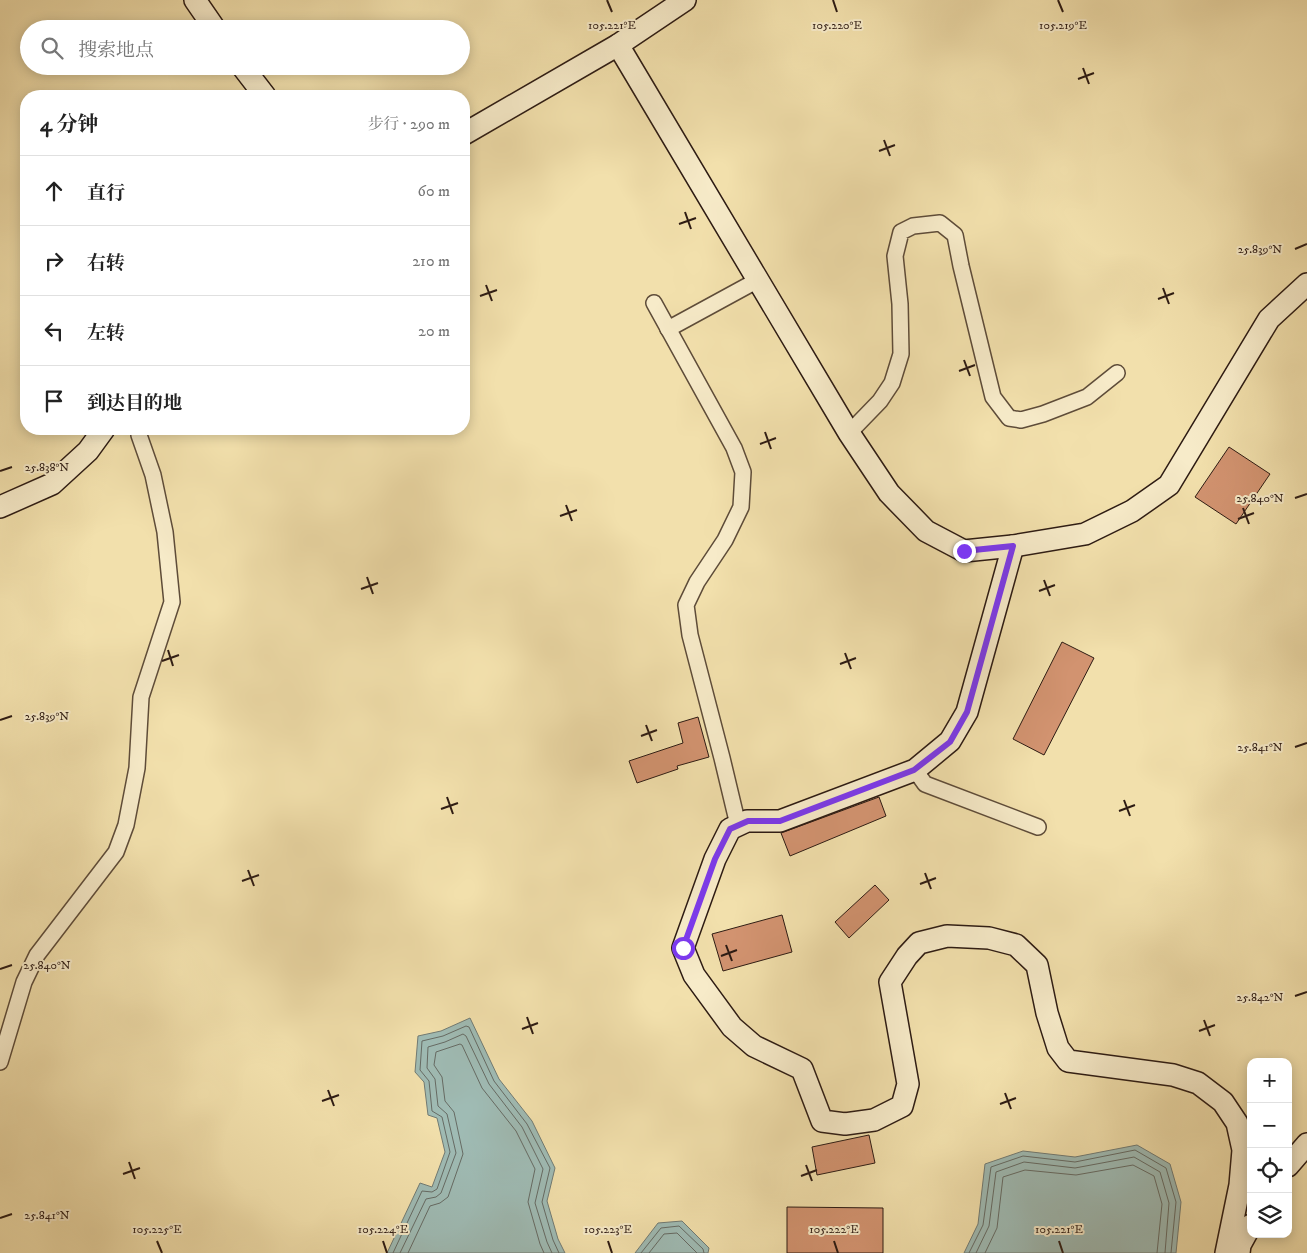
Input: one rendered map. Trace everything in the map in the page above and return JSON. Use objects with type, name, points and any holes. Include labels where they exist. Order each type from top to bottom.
[{"type":"street","points":[[195,0],[209,20]]},
{"type":"street","points":[[470,131],[618,45],[685,0]]},
{"type":"street","points":[[618,45],[849,433],[890,493],[926,531],[964,551],[1013,546],[1085,534],[1132,511],[1168,485],[1269,320],[1307,284]]},
{"type":"street","points":[[249,75],[260,90]]},
{"type":"street","points":[[849,433],[880,401],[892,383],[901,354],[900,304],[895,256],[901,232],[913,226],[940,223],[955,235],[993,397],[1009,418],[1021,420],[1043,414],[1087,397],[1117,373]]},
{"type":"street","points":[[668,329],[758,280]]},
{"type":"street","points":[[654,303],[734,448],[742,472],[740,507],[725,540],[697,582],[686,605],[690,635],[738,825]]},
{"type":"street","points":[[0,507],[52,484],[88,451],[100,435]]},
{"type":"street","points":[[0,1062],[24,982],[36,955],[116,852],[126,825],[137,768],[141,697],[172,602],[165,532],[153,476],[139,435]]},
{"type":"street","points":[[1013,546],[967,712],[950,742],[914,770],[780,821],[748,821],[730,829],[715,859],[683,948],[694,975],[732,1027],[754,1046],[802,1069],[822,1121],[845,1124],[874,1120],[902,1106],[908,1084],[890,982],[907,956],[919,943],[947,936],[989,938],[1016,945],[1037,965],[1046,1013],[1058,1048],[1068,1061],[1173,1075],[1198,1083],[1224,1102],[1237,1123],[1243,1150],[1240,1185],[1226,1253]]},
{"type":"street","points":[[914,770],[925,784],[1038,827]]},
{"type":"street","points":[[1292,1161],[1307,1144]]},
{"type":"street","points":[[1239,1253],[1240,1245],[1247,1232]]},
{"type":"water","points":[[470,1018],[499,1079],[532,1121],[555,1168],[547,1201],[558,1239],[565,1253],[387,1253],[420,1183],[432,1187],[445,1152],[437,1118],[428,1115],[424,1082],[415,1072],[418,1036],[441,1031]]},
{"type":"water","points":[[1137,1145],[1170,1164],[1181,1202],[1176,1253],[964,1253],[978,1224],[985,1164],[1023,1151],[1075,1157]]},
{"type":"water","points":[[682,1221],[709,1248],[708,1253],[635,1253],[658,1223]]},
{"type":"building","points":[[1229,447],[1270,474],[1236,524],[1195,497]]},
{"type":"building","points":[[1062,642],[1094,658],[1044,755],[1013,739]]},
{"type":"building","points":[[698,717],[709,757],[677,766],[678,769],[637,783],[629,761],[683,743],[678,723]]},
{"type":"building","points":[[879,797],[886,816],[790,856],[781,833]]},
{"type":"building","points":[[875,885],[889,900],[849,938],[835,922]]},
{"type":"building","points":[[782,915],[792,952],[723,971],[712,934]]},
{"type":"building","points":[[869,1135],[875,1163],[817,1175],[812,1147]]},
{"type":"building","points":[[787,1207],[883,1208],[883,1253],[787,1253]]},
{"type":"route","points":[[683,948],[715,859],[730,829],[748,821],[780,821],[914,770],[950,742],[967,712],[1013,546],[964,551]]}]
